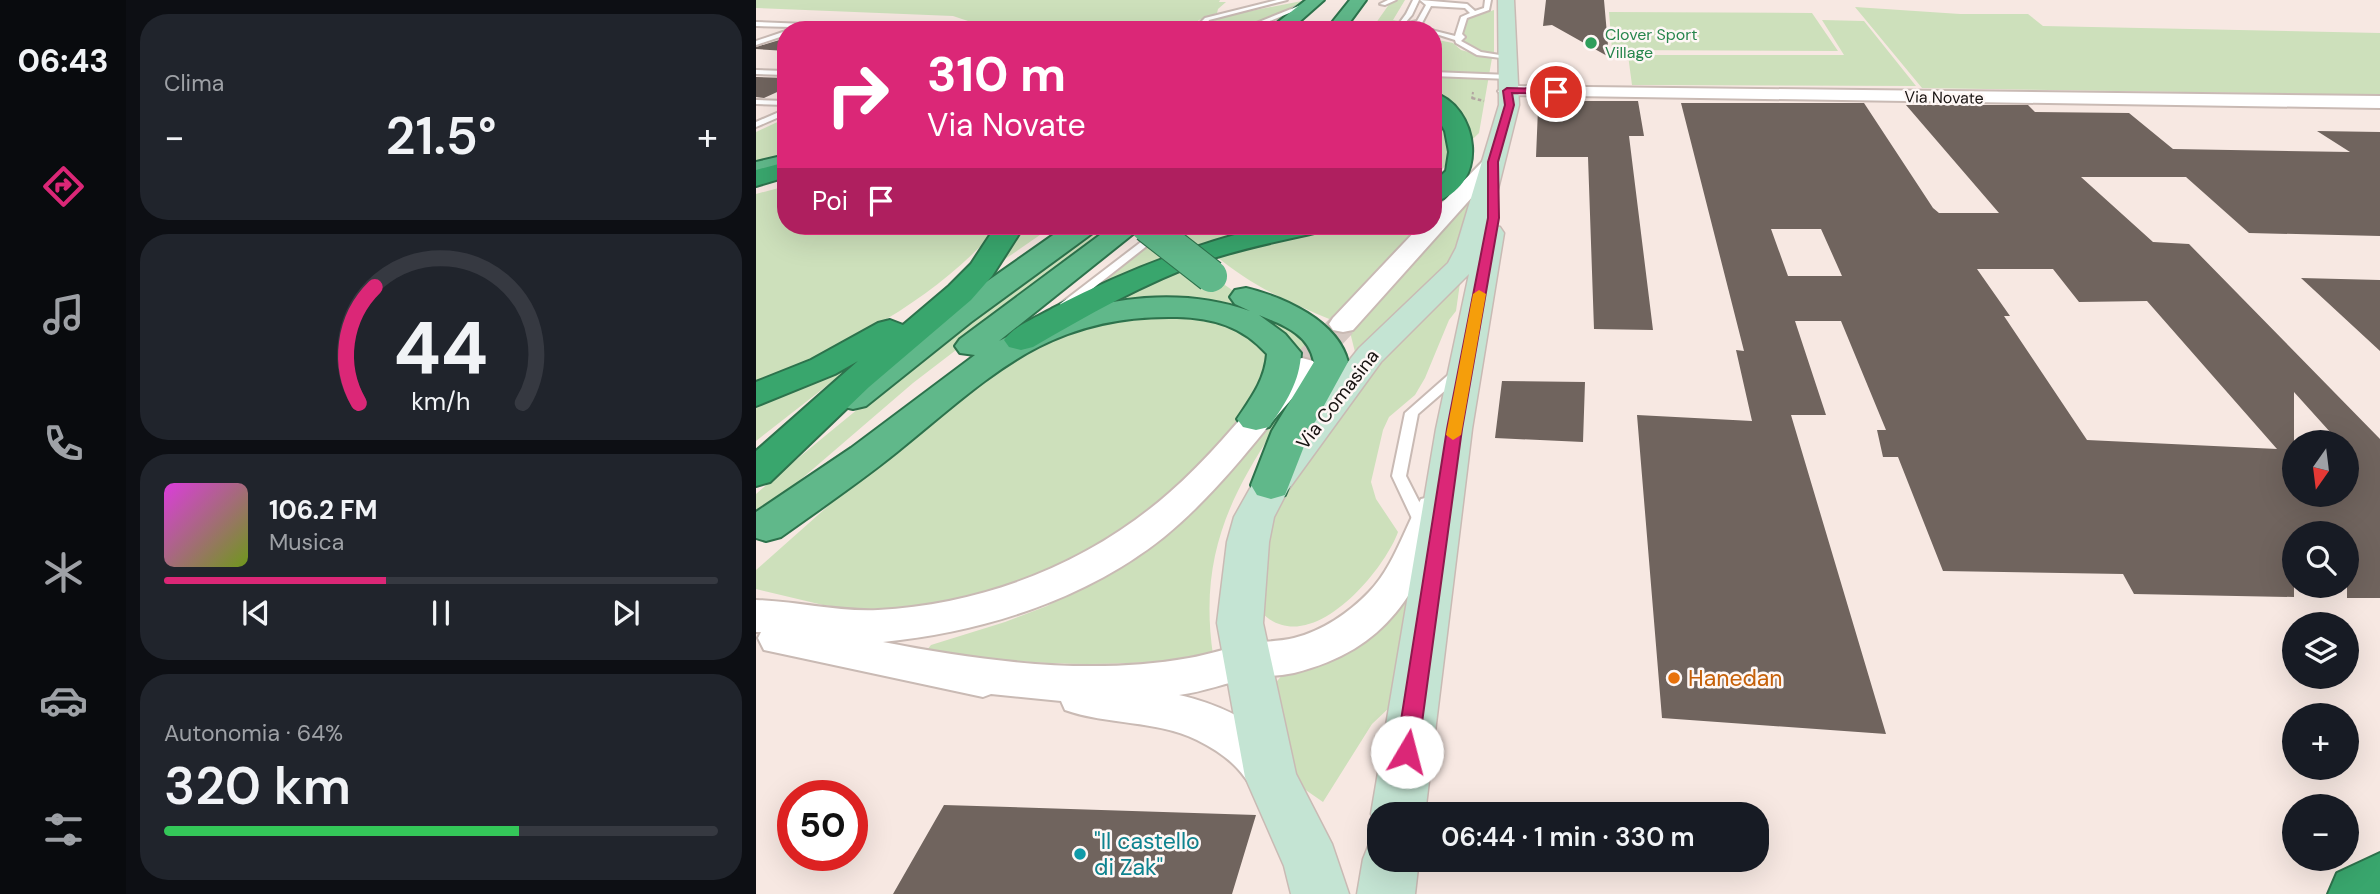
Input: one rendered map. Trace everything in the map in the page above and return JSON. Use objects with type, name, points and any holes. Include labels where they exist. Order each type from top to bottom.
[{"type":"highway","points":[[1342,21],[1358,0]]},
{"type":"highway","points":[[1368,21],[1382,1]]},
{"type":"highway","points":[[1292,21],[1323,2]]},
{"type":"highway","points":[[1306,21],[1323,2]]},
{"type":"highway","points":[[1313,21],[1323,2]]},
{"type":"highway","points":[[1442,107],[1456,128],[1459,159],[1458,171],[1442,188]]},
{"type":"highway","points":[[1442,126],[1447,134],[1450,152],[1446,170],[1442,174]]},
{"type":"highway","points":[[756,170],[777,164]]},
{"type":"highway","points":[[756,178],[777,172]]},
{"type":"highway","points":[[756,187],[777,181]]},
{"type":"highway","points":[[756,475],[899,362],[1072,235]]},
{"type":"highway","points":[[761,531],[933,378],[1117,235]]},
{"type":"highway","points":[[1159,235],[1211,276],[1256,303],[1311,329],[1322,338],[1331,352],[1331,362],[1291,431],[1271,485]]},
{"type":"highway","points":[[761,531],[880,447],[950,388],[1021,340],[1152,270],[1236,241],[1265,235]]},
{"type":"highway","points":[[756,475],[856,380],[960,293],[982,270],[1001,239]]},
{"type":"highway","points":[[756,396],[823,367],[898,324],[936,299],[1001,239]]},
{"type":"highway","points":[[1021,340],[1073,321],[1134,309],[1167,307],[1223,312],[1266,331],[1284,353],[1280,384],[1256,419]]},
{"type":"highway","points":[[2358,894],[2380,883]]},
{"type":"main road","name":"Via Comasina","points":[[1320,894],[1312,864],[1270,778],[1240,623],[1243,570],[1254,517],[1271,485],[1370,355],[1460,267],[1470,248],[1509,105],[1506,0]]},
{"type":"main road","name":"Via Comasina","points":[[1401,796],[1430,541],[1447,477],[1493,218],[1495,151]]},
{"type":"main road","points":[[1386,894],[1389,872]]},
{"type":"street","name":"Via Novate","points":[[1508,84],[2380,102]]},
{"type":"street","points":[[1442,215],[1495,151]]},
{"type":"street","points":[[1343,324],[1425,235]]},
{"type":"street","points":[[756,616],[834,625],[901,624],[975,610],[1051,585],[1106,557],[1162,519],[1213,471],[1302,367]]},
{"type":"street","name":"Via Comasina","points":[[1249,661],[1293,656],[1340,639],[1384,602],[1411,559],[1430,541]]},
{"type":"street","points":[[756,633],[1198,720],[1242,744],[1258,759],[1270,778]]},
{"type":"street","points":[[963,674],[1051,682],[1110,683],[1189,676],[1249,661]]},
{"type":"lane","points":[[1206,21],[1283,0]]},
{"type":"lane","points":[[1403,21],[1413,9],[1416,0]]},
{"type":"lane","points":[[1474,13],[1478,0]]},
{"type":"lane","points":[[1442,38],[1462,37],[1458,35],[1464,17],[1487,9],[1488,0]]},
{"type":"lane","points":[[1268,21],[1323,2]]},
{"type":"lane","points":[[1420,21],[1426,2],[1467,6],[1474,13]]},
{"type":"lane","points":[[758,24],[776,25]]},
{"type":"lane","points":[[756,33],[776,25]]},
{"type":"lane","points":[[1442,34],[1458,39],[1458,42],[1471,51],[1508,57]]},
{"type":"lane","points":[[756,43],[777,36]]},
{"type":"lane","points":[[756,72],[777,73]]},
{"type":"lane","points":[[1442,75],[1508,84]]},
{"type":"lane","points":[[756,110],[777,105]]},
{"type":"lane","points":[[756,125],[777,115]]},
{"type":"lane","points":[[1021,340],[1155,235]]},
{"type":"lane","points":[[1430,541],[1399,476],[1412,413],[1466,367]]},
{"type":"green space","points":[[756,0],[1226,2],[1217,13],[1198,21],[968,21],[953,16],[756,8]]},
{"type":"green space","points":[[1307,0],[1264,21],[1213,21],[1220,17]]},
{"type":"green space","points":[[1405,0],[1393,20],[1400,21],[1377,21],[1390,3]]},
{"type":"green space","points":[[1855,7],[1960,14],[2028,14],[2043,26],[2380,33],[2380,95],[1922,88]]},
{"type":"green space","points":[[1494,10],[1494,53],[1476,50],[1461,40],[1467,19]]},
{"type":"green space","points":[[1609,12],[1812,13],[1838,51],[1612,50]]},
{"type":"green space","points":[[1822,20],[1864,21],[1916,86],[1632,85],[1628,55],[1844,55]]},
{"type":"green space","points":[[1442,41],[1453,43],[1461,50],[1492,58],[1479,133],[1442,169]]},
{"type":"green space","points":[[777,122],[777,157],[756,163],[756,132]]},
{"type":"green space","points":[[777,188],[777,235],[991,235],[947,277],[887,319],[823,354],[756,384],[756,194]]},
{"type":"green space","points":[[1471,193],[1476,193],[1453,259],[1349,370],[1355,352],[1350,332],[1434,235],[1442,235],[1442,226]]},
{"type":"green space","points":[[1019,235],[1040,235],[995,266]]},
{"type":"green space","points":[[1086,235],[1106,235],[913,383],[756,518],[756,494],[924,356]]},
{"type":"green space","points":[[1162,235],[1238,235],[1181,252],[1094,290]]},
{"type":"green space","points":[[1287,235],[1412,235],[1334,321],[1270,292],[1212,253]]},
{"type":"green space","points":[[1188,259],[1242,297],[1307,329],[1328,363],[1302,367],[1287,340],[1276,327],[1257,314],[1235,305],[1188,297],[1164,297],[1094,306]]},
{"type":"green space","points":[[1461,276],[1456,311],[1449,320],[1425,378],[1415,395],[1389,417],[1383,430],[1371,482],[1376,499],[1398,532],[1390,549],[1361,588],[1342,606],[1322,619],[1301,626],[1281,625],[1262,613],[1269,523],[1331,412]]},
{"type":"green space","points":[[1128,313],[1213,317],[1260,342],[1268,361],[1251,408],[1159,508],[1118,540],[991,594],[935,607],[879,612],[823,605],[756,589],[756,570],[915,429],[1048,334]]},
{"type":"green space","points":[[897,331],[756,441],[756,401]]},
{"type":"green space","points":[[1304,385],[1244,479],[1218,542],[1211,577],[1213,655],[1141,662],[1070,664],[999,660],[927,650],[931,645],[1047,606],[1134,553]]},
{"type":"green space","points":[[1421,555],[1391,706],[1372,724],[1323,802],[1297,784],[1272,687],[1284,673]]},
{"type":"building","points":[[1546,0],[1604,0],[1609,57],[1552,25],[1543,26]]},
{"type":"building","points":[[777,41],[777,50],[756,47]]},
{"type":"building","points":[[756,77],[777,78],[777,92],[764,98],[756,97]]},
{"type":"building","points":[[1568,101],[1638,101],[1644,136],[1629,136],[1653,330],[1594,329],[1588,157],[1536,157],[1538,109],[1568,107]]},
{"type":"building","points":[[1681,103],[1864,103],[1933,208],[1939,213],[1999,213],[1906,105],[2028,105],[2035,112],[2129,113],[2173,149],[2350,152],[2317,131],[2380,132],[2380,236],[2249,233],[2186,177],[2081,177],[2153,242],[2189,244],[2380,439],[2380,598],[2359,598],[2359,521],[2282,521],[2282,597],[2134,594],[2123,574],[1943,571],[1898,457],[1883,457],[1877,430],[1886,430],[1841,321],[1795,321],[1826,415],[1791,415],[1886,734],[1662,718],[1637,415],[1752,421],[1736,350],[1744,351]],"holes":[[[1771,229],[1821,229],[1842,276],[1788,276]],[[1977,269],[2053,269],[2079,302],[2147,301],[2277,449],[2087,440],[2004,316],[2010,316]]]},
{"type":"building","points":[[2301,278],[2380,280],[2380,351]]},
{"type":"building","points":[[1502,381],[1585,382],[1583,442],[1495,438]]},
{"type":"building","name":"\"Il castello di Zak\"","points":[[944,805],[1256,815],[1232,894],[893,894]]},
{"type":"tunnel","points":[[1302,367],[1343,324]]},
{"type":"slow traffic","points":[[1453,435],[1479,294]]},
{"type":"place","name":"Clover Sport Village","points":[[1591,43]]},
{"type":"place","name":"Hanedan","points":[[1674,678]]},
{"type":"place","name":"\"Il castello di Zak\"","points":[[1080,854]]},
{"type":"route","points":[[1407,752],[1454,429],[1493,218],[1493,162],[1510,101],[1507,91],[1556,92]]}]
